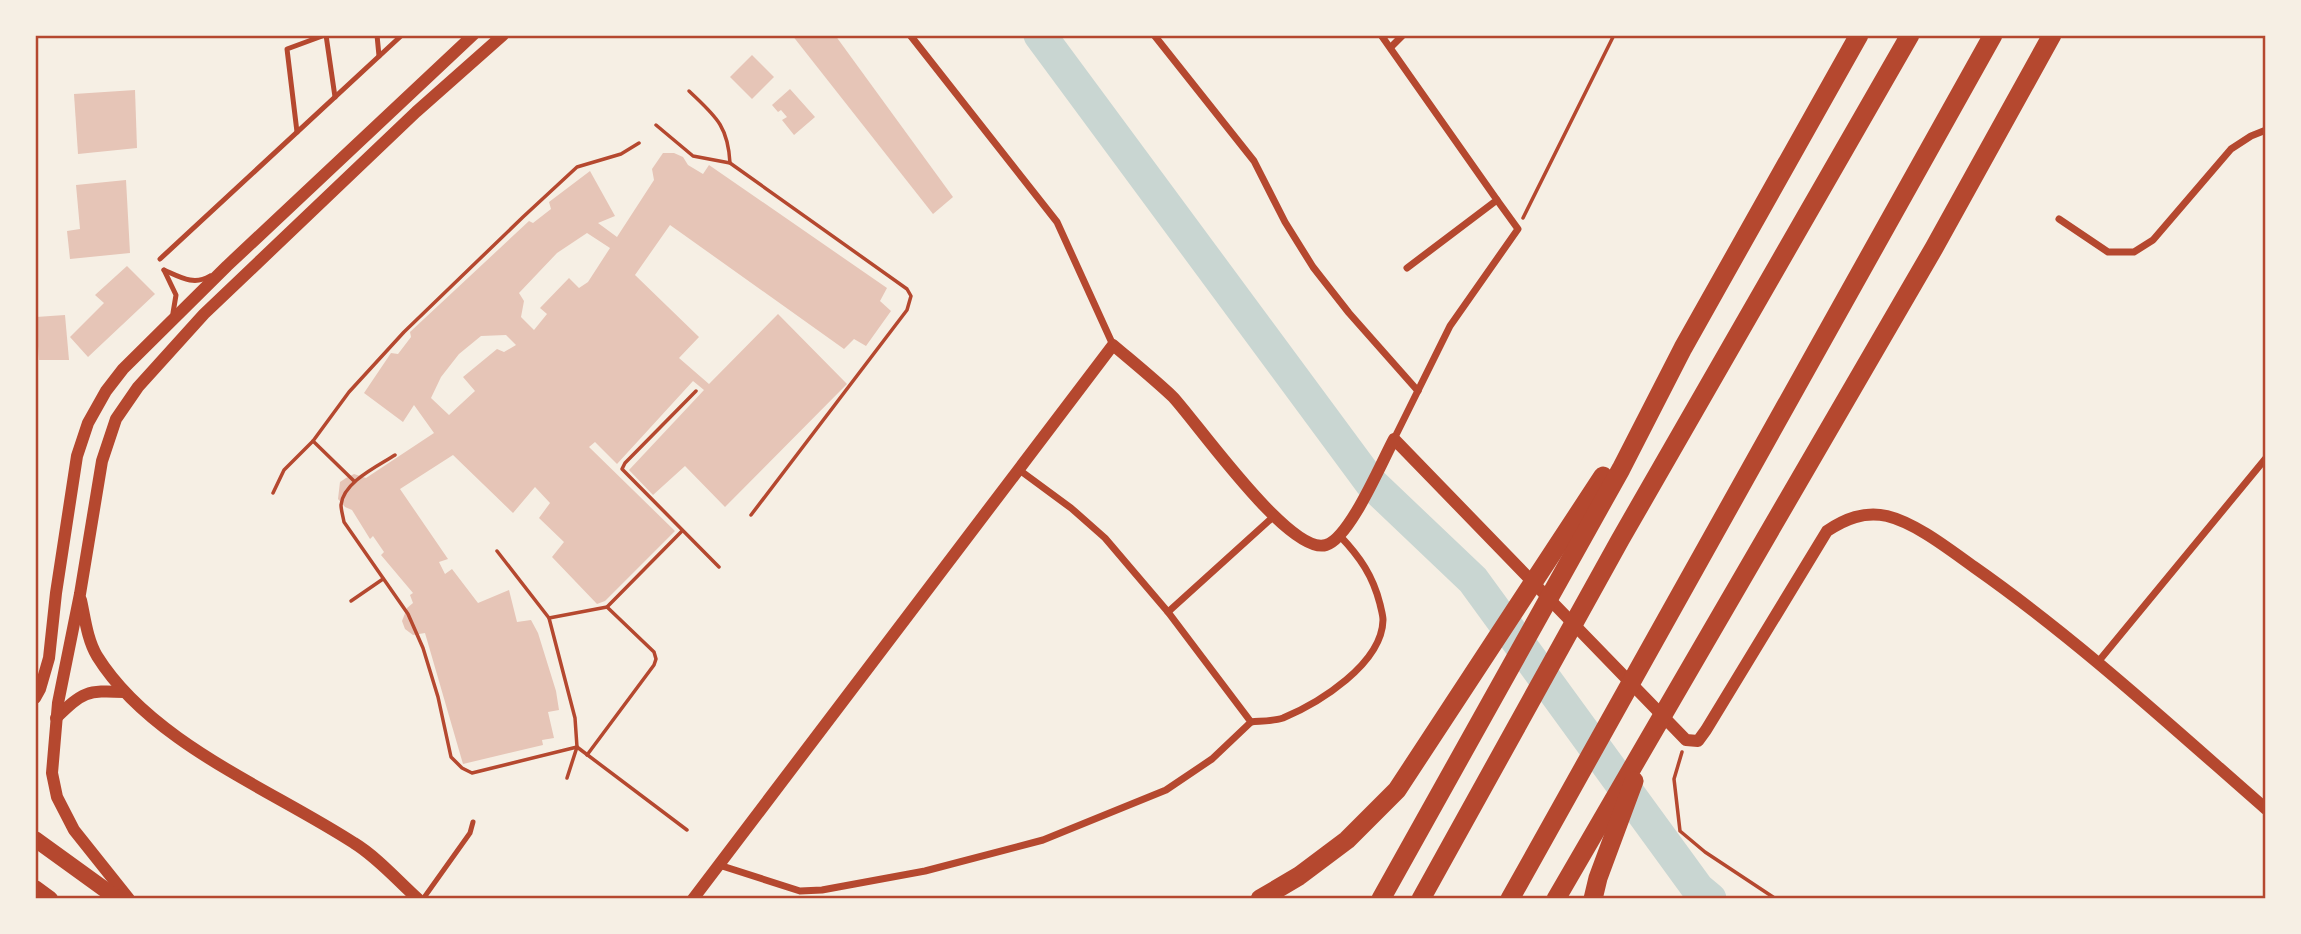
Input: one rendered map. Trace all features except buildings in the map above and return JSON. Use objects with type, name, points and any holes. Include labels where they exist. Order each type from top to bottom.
[{"type":"highway","points":[[1381,899],[1463,750],[1588,511],[1860,35]]},
{"type":"highway","points":[[1421,899],[1620,540],[1910,35]]},
{"type":"highway","points":[[1510,899],[1993,35]]},
{"type":"highway","points":[[1556,899],[1927,260],[2052,35]]},
{"type":"highway","points":[[1259,899],[1320,861],[1368,821],[1397,790],[1588,511]]},
{"type":"highway","points":[[1593,899],[1598,878],[1653,733]]},
{"type":"main road","points":[[35,839],[118,899]]},
{"type":"main road","points":[[35,888],[50,899]]},
{"type":"street","points":[[35,698],[49,658],[77,456],[88,423],[106,391],[123,369],[227,266],[472,35]]},
{"type":"street","points":[[129,899],[74,830],[57,797],[51,773],[56,718],[102,461],[116,419],[138,387],[204,314],[416,112],[503,35]]},
{"type":"street","points":[[910,35],[1057,222],[1113,345],[1173,398],[1273,517],[1315,545],[1326,545],[1340,536],[1359,508],[1451,326],[1518,229],[1381,35]]},
{"type":"street","points":[[1154,35],[1254,161],[1285,222],[1313,267],[1349,313],[1418,391]]},
{"type":"street","points":[[1391,47],[1403,35]]},
{"type":"street","points":[[2059,219],[2108,253],[2134,252],[2153,240],[2231,149],[2266,130]]},
{"type":"street","points":[[1407,268],[1497,200]]},
{"type":"street","points":[[693,899],[1113,345]]},
{"type":"street","points":[[1394,439],[1686,740],[1698,741],[1706,730],[1827,531],[1846,519],[1868,514],[1887,516],[1907,523],[1950,550],[2027,605],[2098,662],[2266,809]]},
{"type":"street","points":[[2098,662],[2266,458]]},
{"type":"street","points":[[1018,469],[1071,508],[1105,538],[1167,612],[1251,722]]},
{"type":"street","points":[[1167,612],[1273,517]]},
{"type":"street","points":[[718,865],[800,891],[822,890],[925,871],[1043,840],[1166,790],[1212,759],[1251,722],[1281,719],[1320,698],[1353,675],[1376,647],[1383,620],[1375,585],[1360,556],[1340,536]]},
{"type":"street","points":[[80,594],[87,631],[97,654],[124,692],[141,708],[198,750],[357,844],[421,899]]},
{"type":"street","points":[[56,718],[79,696],[96,691],[124,692]]},
{"type":"lane","points":[[297,132],[287,49],[326,35],[335,97]]},
{"type":"lane","points":[[377,35],[379,56]]},
{"type":"lane","points":[[160,259],[402,35]]},
{"type":"lane","points":[[168,325],[175,309],[176,295],[164,270],[195,281],[205,280],[227,266]]},
{"type":"lane","points":[[35,681],[49,658]]},
{"type":"lane","points":[[421,899],[470,833],[473,822]]},
{"type":"path","points":[[1518,229],[1614,35]]},
{"type":"path","points":[[689,91],[720,121],[729,147],[730,163]]},
{"type":"path","points":[[656,125],[693,156],[730,163],[907,289],[911,296],[908,310],[751,515]]},
{"type":"path","points":[[273,493],[284,470],[313,441],[348,392],[404,332],[577,167],[621,154],[639,143]]},
{"type":"path","points":[[696,391],[622,469],[719,567]]},
{"type":"path","points":[[313,441],[355,482]]},
{"type":"path","points":[[395,455],[355,482],[343,495],[341,506],[344,522],[408,614],[423,648],[439,697],[451,757],[462,768],[472,772],[576,747]]},
{"type":"path","points":[[549,618],[607,607],[682,530]]},
{"type":"path","points":[[498,551],[549,618],[575,718],[576,747],[568,778]]},
{"type":"path","points":[[351,601],[383,579]]},
{"type":"path","points":[[587,755],[654,666],[656,659],[654,652],[607,607]]},
{"type":"path","points":[[1686,740],[1674,779],[1680,831],[1704,852],[1776,899]]},
{"type":"path","points":[[576,747],[687,830]]},
{"type":"waterway","points":[[1040,35],[1371,483],[1473,580],[1698,889],[1710,899]]}]
